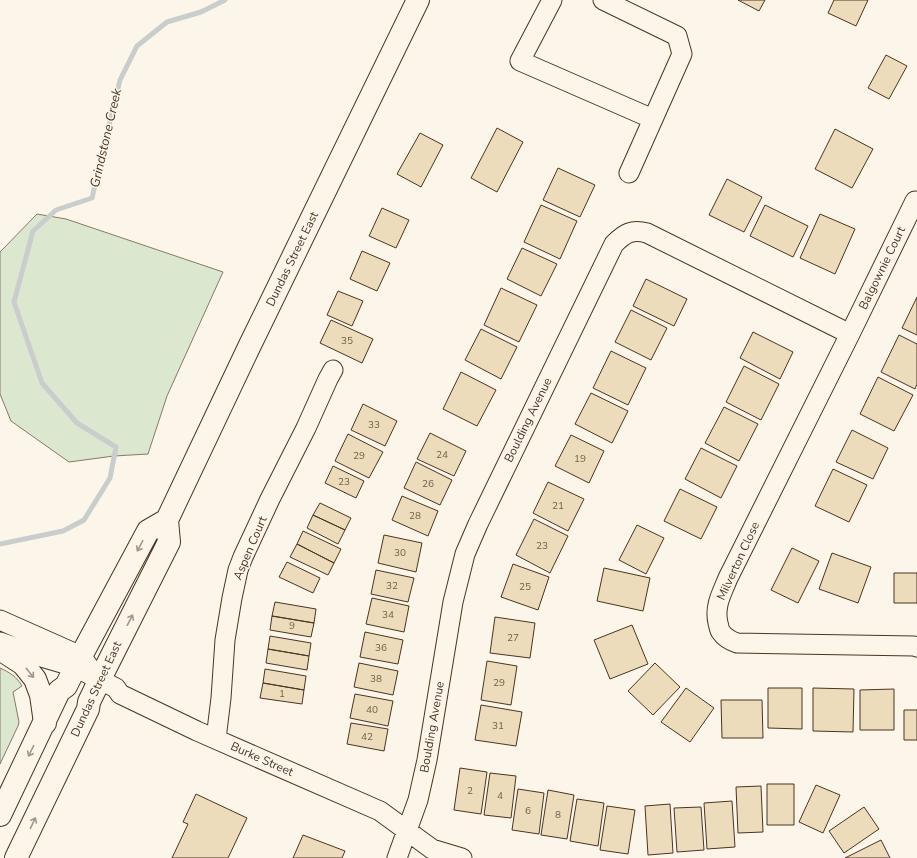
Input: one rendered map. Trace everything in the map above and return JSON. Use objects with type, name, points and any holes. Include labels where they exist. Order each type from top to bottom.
[{"type":"main road","name":"Dundas Street East","points":[[16,858],[88,709],[89,702],[108,684],[169,542],[167,520],[250,345],[418,0]]},
{"type":"main road","points":[[0,815],[60,691],[66,686],[148,531],[167,520]]},
{"type":"main road","points":[[0,649],[23,664],[35,679],[42,695],[45,723]]},
{"type":"street","points":[[552,0],[520,61],[653,119]]},
{"type":"street","points":[[603,0],[677,36],[682,54],[629,173]]},
{"type":"street","name":"Balgownie Court","points":[[850,334],[915,201]]},
{"type":"street","name":"Boulding Avenue","points":[[397,858],[418,800],[428,760],[450,621],[465,554],[478,524],[614,244],[621,237],[631,232],[639,231],[647,233],[850,334]]},
{"type":"street","name":"Milverton Close","points":[[850,334],[728,578],[716,610],[720,632],[728,639],[737,643],[917,647]]},
{"type":"street","name":"Aspen Court","points":[[216,740],[221,698],[225,640],[238,570],[333,370]]},
{"type":"street","name":"Burke Street","points":[[0,620],[78,662],[120,694],[216,740],[380,811],[432,849],[462,858]]},
{"type":"street","points":[[0,642],[41,657],[78,662]]},
{"type":"green space","points":[[37,214],[66,219],[223,272],[167,396],[148,454],[114,456],[69,462],[11,421],[0,394],[0,252]]},
{"type":"green space","points":[[0,668],[12,675],[22,686],[13,692],[19,722],[0,764]]},
{"type":"building","points":[[738,0],[765,0],[759,11]]},
{"type":"building","points":[[834,0],[868,0],[856,26],[828,13]]},
{"type":"building","points":[[886,55],[907,66],[889,99],[868,88]]},
{"type":"building","points":[[497,128],[523,142],[497,192],[471,178]]},
{"type":"building","points":[[835,129],[873,149],[852,188],[815,169]]},
{"type":"building","points":[[420,133],[443,145],[421,187],[397,174]]},
{"type":"building","points":[[558,168],[595,185],[580,217],[543,200]]},
{"type":"building","points":[[727,179],[762,197],[744,232],[709,215]]},
{"type":"building","points":[[541,205],[577,221],[560,259],[524,242]]},
{"type":"building","points":[[765,205],[808,226],[793,257],[750,236]]},
{"type":"building","points":[[382,208],[409,220],[396,248],[369,236]]},
{"type":"building","points":[[820,214],[855,229],[835,274],[800,258]]},
{"type":"building","points":[[522,248],[557,264],[541,296],[507,279]]},
{"type":"building","points":[[362,251],[390,263],[377,291],[350,279]]},
{"type":"building","points":[[646,279],[687,299],[674,326],[633,306]]},
{"type":"building","points":[[501,288],[537,305],[519,342],[484,325]]},
{"type":"building","points":[[338,291],[363,301],[352,326],[327,315]]},
{"type":"building","points":[[917,297],[917,335],[902,328]]},
{"type":"building","points":[[631,310],[667,328],[651,360],[615,342]]},
{"type":"building","points":[[331,320],[373,339],[362,363],[320,343]]},
{"type":"building","points":[[481,329],[517,347],[501,379],[465,360]]},
{"type":"building","points":[[753,332],[793,352],[780,379],[740,358]]},
{"type":"building","points":[[899,335],[917,344],[917,384],[915,389],[881,372]]},
{"type":"building","points":[[611,351],[646,368],[628,405],[593,388]]},
{"type":"building","points":[[744,366],[779,384],[761,420],[726,402]]},
{"type":"building","points":[[461,372],[496,390],[477,426],[443,409]]},
{"type":"building","points":[[878,377],[913,395],[894,431],[860,414]]},
{"type":"building","points":[[591,393],[628,411],[612,443],[575,424]]},
{"type":"building","points":[[363,404],[397,421],[385,446],[351,430]]},
{"type":"building","points":[[724,407],[758,424],[739,461],[705,443]]},
{"type":"building","points":[[852,430],[888,448],[873,479],[836,462]]},
{"type":"building","points":[[430,433],[466,451],[454,476],[417,459]]},
{"type":"building","points":[[348,434],[383,452],[369,478],[335,461]]},
{"type":"building","points":[[571,435],[604,451],[589,483],[555,466]]},
{"type":"building","points":[[701,448],[737,466],[721,498],[685,479]]},
{"type":"building","points":[[416,462],[452,480],[440,505],[404,488]]},
{"type":"building","points":[[333,466],[364,481],[356,498],[325,483]]},
{"type":"building","points":[[833,469],[867,485],[849,522],[815,506]]},
{"type":"building","points":[[548,482],[584,499],[568,531],[533,513]]},
{"type":"building","points":[[680,489],[717,507],[701,539],[664,521]]},
{"type":"building","points":[[402,496],[438,511],[428,536],[392,520]]},
{"type":"building","points":[[320,503],[351,518],[345,530],[313,515]]},
{"type":"building","points":[[313,515],[345,530],[338,544],[307,528]]},
{"type":"building","points":[[534,519],[568,536],[550,573],[516,555]]},
{"type":"building","points":[[637,525],[664,538],[646,574],[619,560]]},
{"type":"building","points":[[303,531],[341,549],[334,563],[297,544]]},
{"type":"building","points":[[384,535],[422,543],[416,572],[378,563]]},
{"type":"building","points":[[297,544],[334,563],[328,575],[290,557]]},
{"type":"building","points":[[792,548],[819,561],[798,603],[771,590]]},
{"type":"building","points":[[832,553],[871,567],[858,603],[819,589]]},
{"type":"building","points":[[287,562],[320,578],[313,593],[279,577]]},
{"type":"building","points":[[513,564],[549,577],[538,610],[501,597]]},
{"type":"building","points":[[604,568],[650,578],[643,611],[597,601]]},
{"type":"building","points":[[376,570],[414,578],[408,602],[371,594]]},
{"type":"building","points":[[894,573],[917,573],[917,603],[894,603]]},
{"type":"building","points":[[372,598],[409,606],[404,632],[366,624]]},
{"type":"building","points":[[275,602],[316,609],[314,623],[272,616]]},
{"type":"building","points":[[272,616],[314,623],[311,637],[270,630]]},
{"type":"building","points":[[495,617],[535,623],[530,658],[490,653]]},
{"type":"building","points":[[632,625],[648,664],[610,679],[594,640]]},
{"type":"building","points":[[365,632],[403,640],[398,664],[360,657]]},
{"type":"building","points":[[270,636],[311,643],[309,656],[268,649]]},
{"type":"building","points":[[268,649],[309,656],[307,670],[266,663]]},
{"type":"building","points":[[487,661],[517,666],[511,705],[481,700]]},
{"type":"building","points":[[359,663],[398,671],[393,695],[354,687]]},
{"type":"building","points":[[655,663],[680,687],[653,715],[628,691]]},
{"type":"building","points":[[265,669],[306,676],[304,690],[263,683]]},
{"type":"building","points":[[263,683],[304,690],[302,704],[260,698]]},
{"type":"building","points":[[686,688],[714,708],[690,742],[661,722]]},
{"type":"building","points":[[768,688],[802,688],[802,729],[768,728]]},
{"type":"building","points":[[813,688],[854,689],[853,732],[813,731]]},
{"type":"building","points":[[894,689],[894,730],[860,730],[860,690]]},
{"type":"building","points":[[355,694],[393,701],[388,726],[350,718]]},
{"type":"building","points":[[721,700],[762,700],[763,738],[722,738]]},
{"type":"building","points":[[481,705],[522,712],[516,746],[475,740]]},
{"type":"building","points":[[904,710],[917,710],[917,740],[904,740]]},
{"type":"building","points":[[351,723],[388,729],[384,751],[347,744]]},
{"type":"building","points":[[460,768],[487,772],[481,814],[454,810]]},
{"type":"building","points":[[490,773],[516,776],[511,818],[484,815]]},
{"type":"building","points":[[767,784],[794,784],[794,825],[767,825]]},
{"type":"building","points":[[816,785],[840,795],[823,833],[799,822]]},
{"type":"building","points":[[761,786],[763,832],[738,833],[736,787]]},
{"type":"building","points":[[518,789],[544,793],[539,834],[512,830]]},
{"type":"building","points":[[548,790],[574,795],[567,839],[541,835]]},
{"type":"building","points":[[196,794],[247,818],[228,858],[172,858],[188,824],[183,822]]},
{"type":"building","points":[[577,799],[604,803],[598,846],[570,841]]},
{"type":"building","points":[[732,801],[735,847],[707,849],[704,803]]},
{"type":"building","points":[[670,804],[673,853],[648,855],[645,806]]},
{"type":"building","points":[[607,806],[635,810],[628,854],[600,850]]},
{"type":"building","points":[[701,807],[704,850],[677,852],[674,808]]},
{"type":"building","points":[[864,807],[879,829],[844,853],[829,831]]},
{"type":"building","points":[[303,835],[345,851],[342,858],[293,858]]},
{"type":"building","points":[[881,840],[890,858],[845,858]]},
{"type":"waterway","name":"Grindstone Creek","points":[[0,544],[63,531],[84,520],[110,478],[116,447],[77,423],[42,383],[14,302],[33,231],[56,210],[92,198],[120,80],[137,46],[167,22],[201,12],[225,0]]}]
